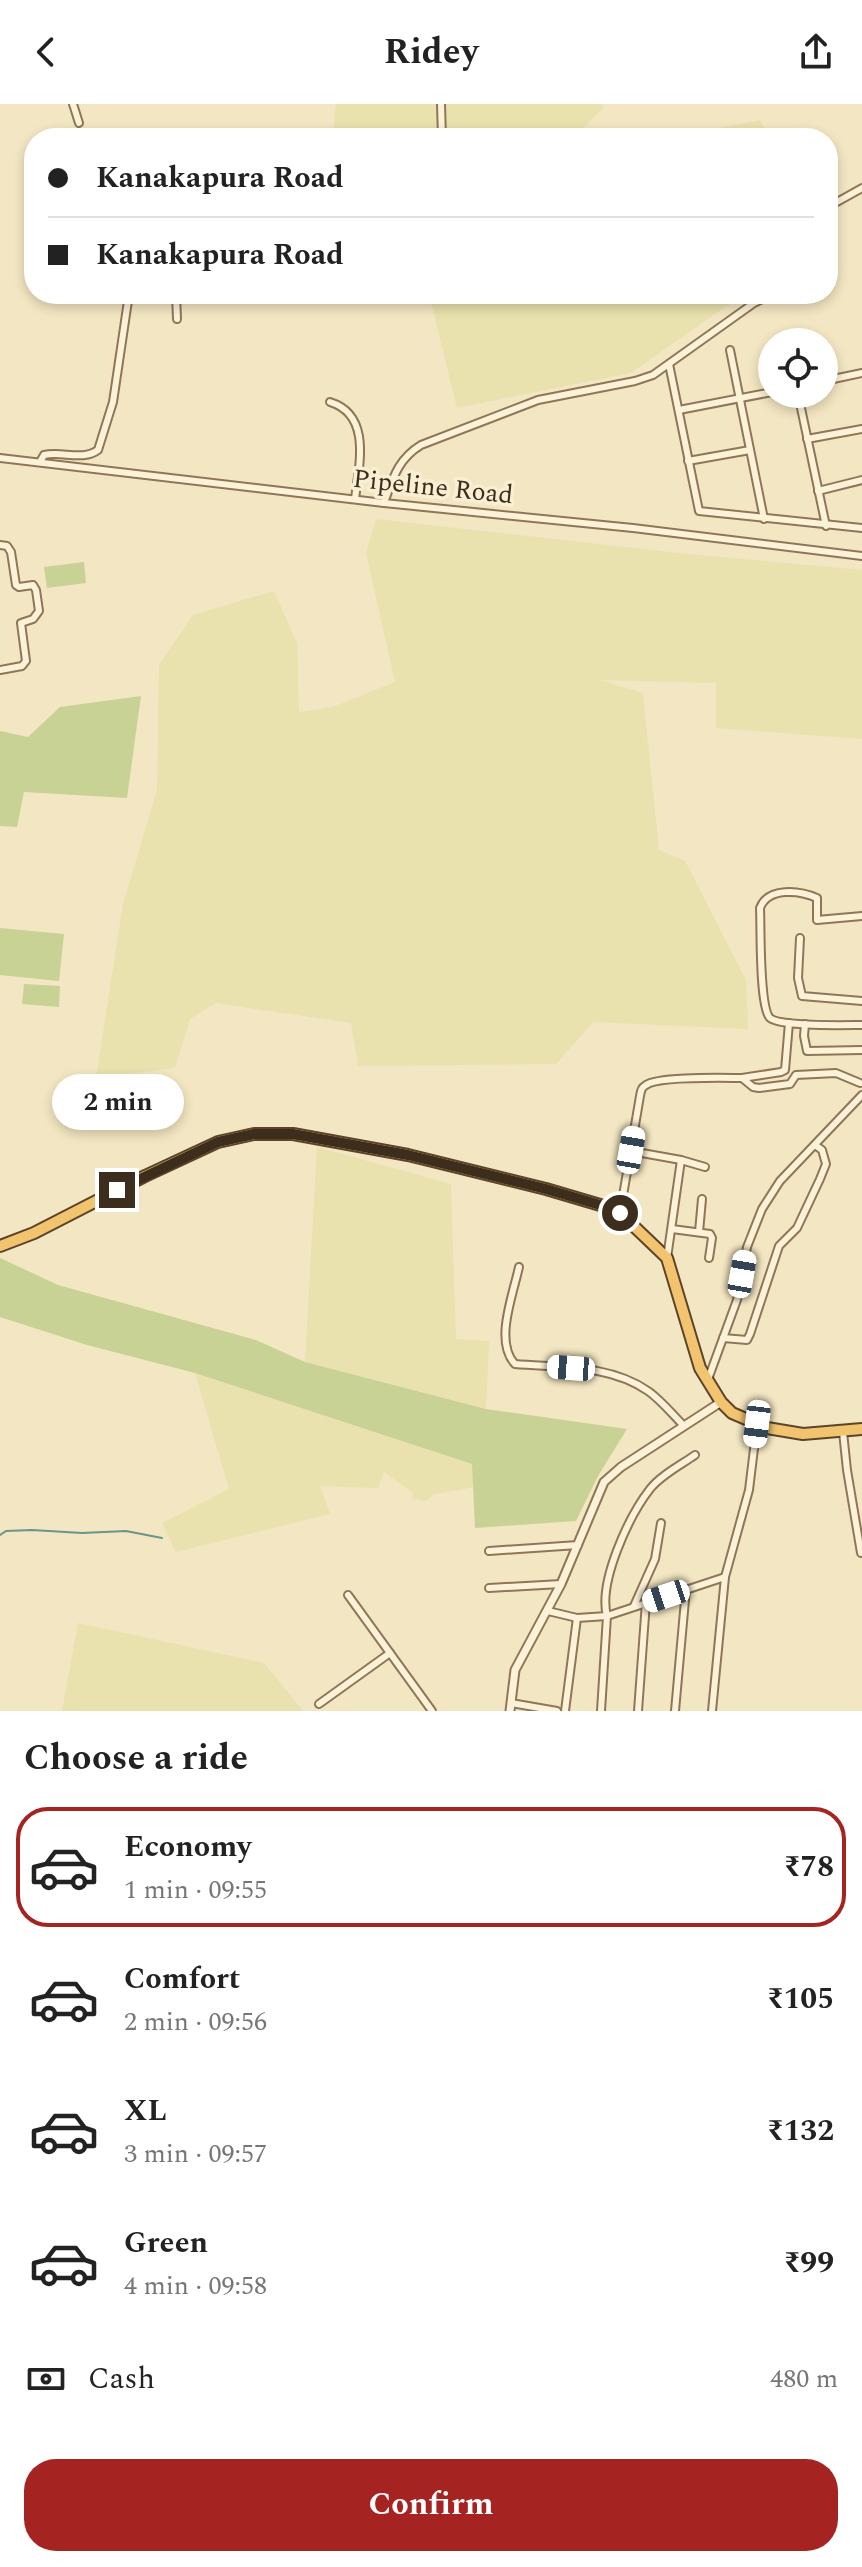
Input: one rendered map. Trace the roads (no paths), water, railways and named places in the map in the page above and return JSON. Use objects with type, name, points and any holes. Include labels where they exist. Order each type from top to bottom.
[{"type":"highway","points":[[0,1246],[34,1233],[218,1142],[254,1134],[293,1134],[408,1155],[546,1189],[620,1213],[667,1258],[694,1352],[707,1382],[732,1413],[757,1424],[803,1434],[862,1429]]},
{"type":"street","points":[[73,104],[79,123]]},
{"type":"street","points":[[441,104],[442,128]]},
{"type":"street","points":[[838,201],[862,188]]},
{"type":"street","points":[[40,462],[44,455],[56,452],[91,455],[98,450],[113,402],[128,304]]},
{"type":"street","points":[[176,304],[177,319]]},
{"type":"street","points":[[384,503],[397,467],[408,453],[421,445],[538,400],[653,375],[753,304]]},
{"type":"street","points":[[730,350],[764,519]]},
{"type":"street","points":[[669,364],[699,511],[862,528]]},
{"type":"street","points":[[838,378],[862,373]]},
{"type":"street","points":[[679,410],[758,395]]},
{"type":"street","points":[[330,402],[349,411],[356,426],[360,455],[355,499]]},
{"type":"street","points":[[801,408],[826,526]]},
{"type":"street","points":[[807,439],[862,429]]},
{"type":"street","points":[[688,461],[750,450]]},
{"type":"street","name":"Pipeline Road","points":[[0,458],[862,556]]},
{"type":"street","points":[[818,491],[862,480]]},
{"type":"street","points":[[0,545],[7,546],[11,552],[16,585],[33,585],[36,590],[39,611],[33,619],[21,623],[26,661],[22,666],[0,670]]},
{"type":"street","points":[[862,916],[817,920],[817,898],[814,895],[772,893],[762,902],[767,1014],[773,1020],[789,1023],[862,1025]]},
{"type":"street","points":[[800,938],[798,978],[802,996],[862,1001]]},
{"type":"street","points":[[620,1213],[643,1087],[661,1080],[742,1078],[781,1072],[785,1070],[789,1023]]},
{"type":"street","points":[[805,1024],[807,1051],[862,1050]]},
{"type":"street","points":[[742,1078],[759,1088],[790,1084],[796,1075],[836,1073],[860,1083]]},
{"type":"street","points":[[707,1382],[737,1300],[747,1247],[762,1209],[780,1181],[862,1095]]},
{"type":"street","points":[[723,1338],[743,1341],[750,1334],[779,1246],[797,1228],[823,1172],[825,1157],[815,1145]]},
{"type":"street","points":[[642,1153],[705,1167]]},
{"type":"street","points":[[667,1258],[681,1160]]},
{"type":"street","points":[[699,1232],[702,1199]]},
{"type":"street","points":[[672,1229],[710,1234],[709,1258]]},
{"type":"street","points":[[519,1267],[504,1343],[507,1356],[515,1364],[603,1371],[626,1378],[650,1393],[684,1426]]},
{"type":"street","points":[[557,1711],[510,1707],[515,1670],[561,1584],[604,1482],[621,1467],[721,1402]]},
{"type":"street","points":[[712,1711],[725,1577],[749,1490],[757,1424]]},
{"type":"street","points":[[843,1432],[861,1553]]},
{"type":"street","points":[[601,1711],[607,1616],[604,1604],[618,1544],[651,1487],[695,1455]]},
{"type":"street","points":[[633,1607],[655,1559],[661,1523]]},
{"type":"street","points":[[489,1551],[578,1545]]},
{"type":"street","points":[[548,1611],[577,1618],[607,1616],[725,1577]]},
{"type":"street","points":[[489,1588],[561,1584]]},
{"type":"street","points":[[675,1711],[686,1589]]},
{"type":"street","points":[[348,1595],[432,1711]]},
{"type":"street","points":[[638,1711],[646,1602]]},
{"type":"street","points":[[565,1711],[577,1618]]},
{"type":"street","points":[[319,1704],[390,1653]]},
{"type":"waterway","points":[[0,1535],[6,1531],[32,1530],[82,1533],[126,1531],[162,1538]]}]
